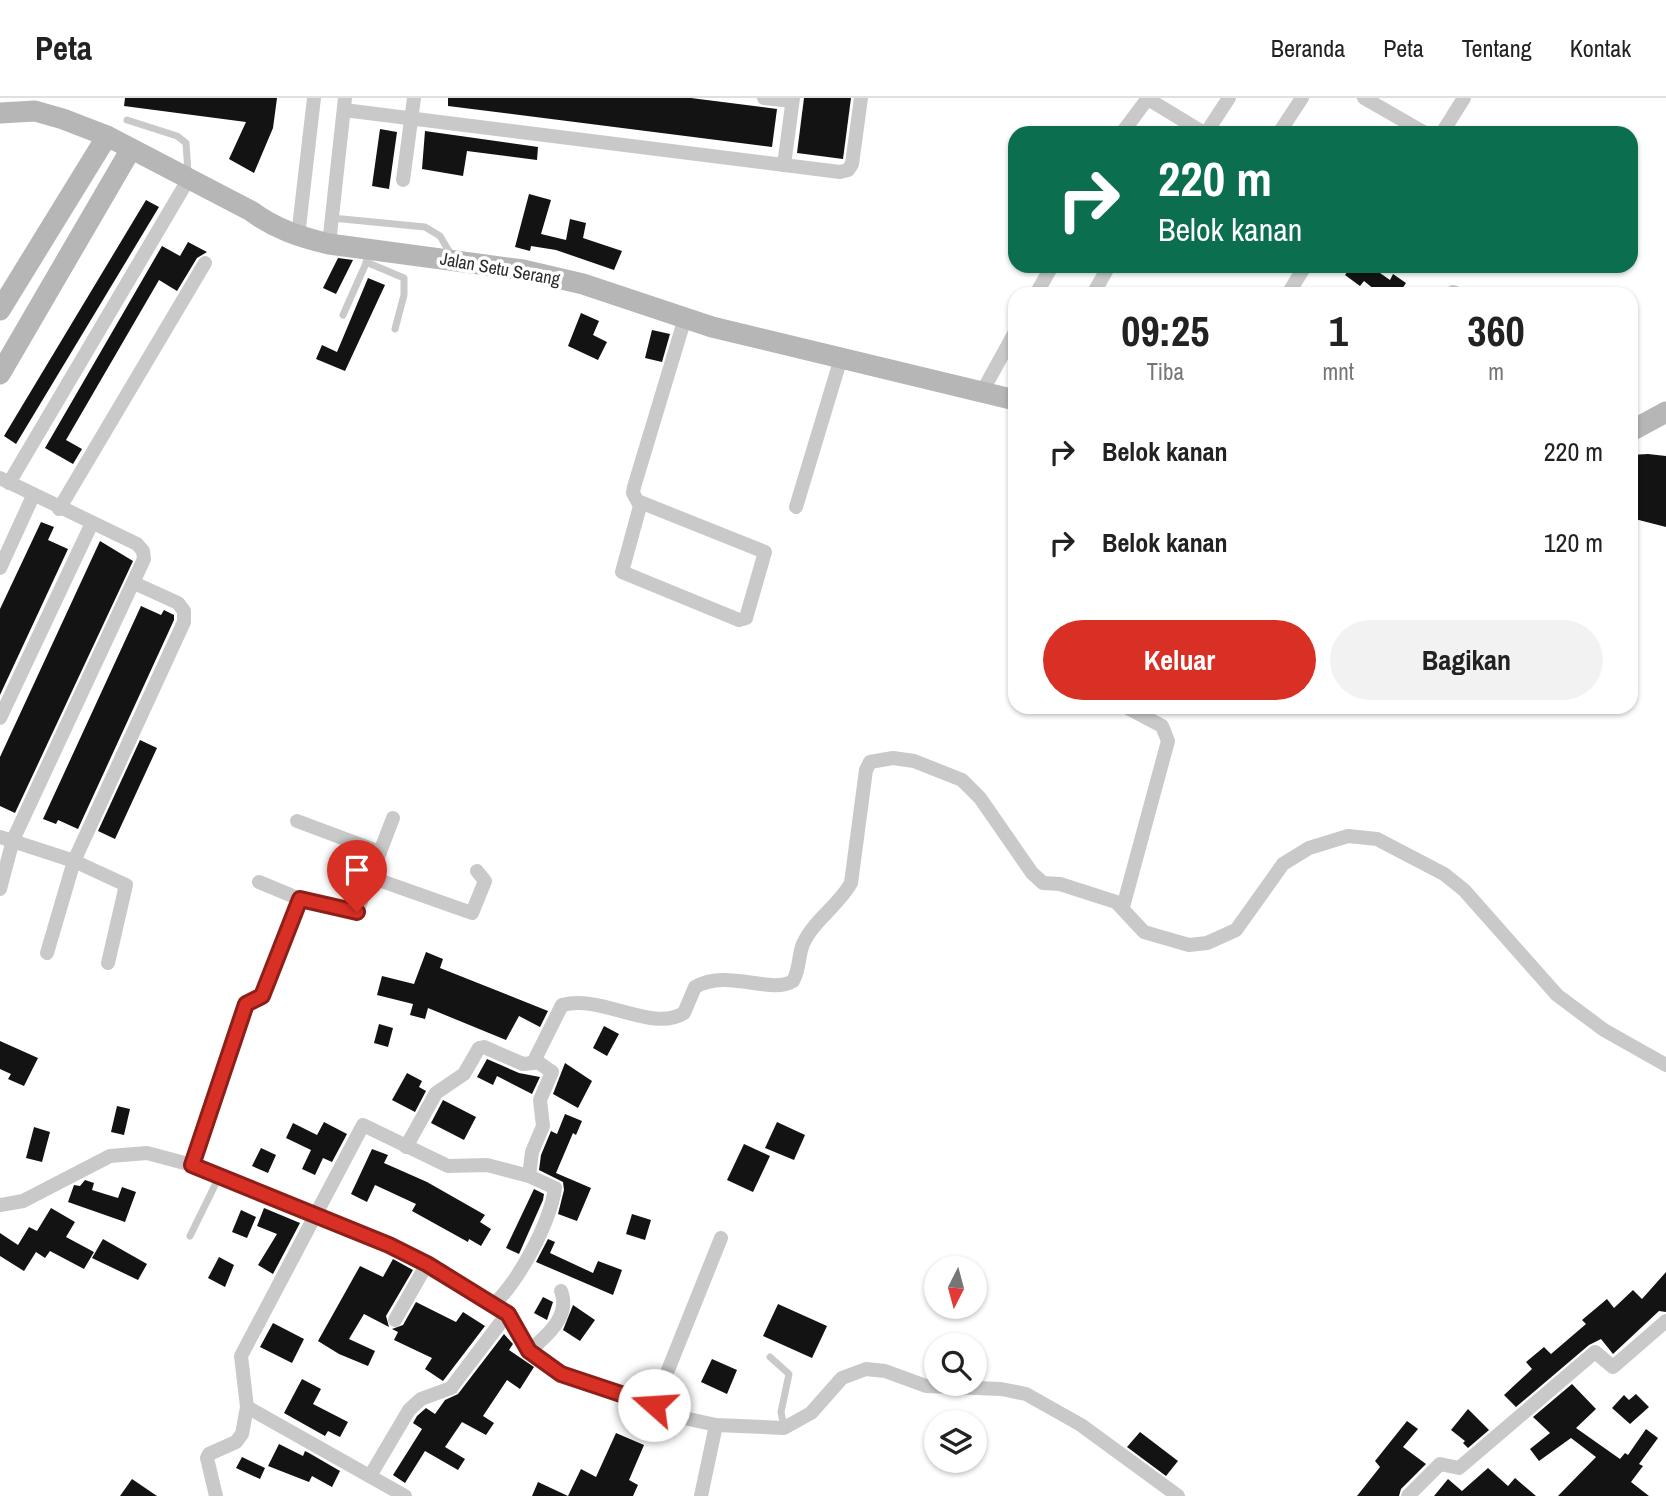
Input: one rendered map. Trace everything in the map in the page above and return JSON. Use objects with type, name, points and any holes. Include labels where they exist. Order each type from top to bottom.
[{"type":"street","points":[[298,236],[314,98]]},
{"type":"street","points":[[403,180],[414,98]]},
{"type":"street","points":[[764,98],[793,100],[784,165]]},
{"type":"street","points":[[329,244],[344,104],[412,119],[839,173],[848,170],[852,164],[861,98]]},
{"type":"street","points":[[1210,126],[1229,98]]},
{"type":"street","points":[[1284,126],[1302,98]]},
{"type":"street","points":[[1364,98],[1413,126]]},
{"type":"street","points":[[1446,126],[1464,98]]},
{"type":"street","points":[[1127,126],[1148,99],[1193,126]]},
{"type":"street","name":"Jalan Setu Serang","points":[[0,113],[36,105],[107,136],[298,236],[368,256],[454,259],[523,270],[583,284],[685,318],[1008,398]]},
{"type":"street","points":[[0,310],[107,136]]},
{"type":"street","points":[[0,374],[131,149]]},
{"type":"street","points":[[0,889],[6,838],[144,559],[143,551],[137,544],[5,481],[188,180]]},
{"type":"street","points":[[59,509],[205,263]]},
{"type":"street","points":[[640,502],[621,572],[739,620],[746,618],[765,552],[640,502],[634,493],[685,318]]},
{"type":"street","points":[[982,392],[1008,345]]},
{"type":"street","points":[[796,507],[841,358]]},
{"type":"street","points":[[1638,427],[1666,412]]},
{"type":"street","points":[[0,568],[33,496]]},
{"type":"street","points":[[0,718],[92,523]]},
{"type":"street","points":[[47,953],[74,861],[184,622],[184,611],[178,603],[134,583]]},
{"type":"street","points":[[1123,907],[1168,741],[1161,726],[1139,714]]},
{"type":"street","points":[[406,1147],[436,1093],[464,1074],[479,1048],[484,1047],[529,1065],[535,1060],[565,1004],[608,1005],[641,1017],[662,1018],[684,1013],[695,987],[711,979],[778,985],[793,981],[798,973],[803,945],[851,883],[866,770],[870,761],[877,759],[914,761],[962,780],[979,798],[1032,873],[1043,883],[1060,884],[1116,902],[1144,932],[1189,946],[1207,943],[1236,930],[1267,883],[1291,858],[1333,838],[1362,835],[1377,839],[1421,860],[1464,890],[1557,995],[1604,1030],[1666,1065]]},
{"type":"street","points":[[259,882],[300,899],[357,912],[393,817]]},
{"type":"street","points":[[297,821],[380,852]]},
{"type":"street","points":[[6,838],[74,861],[126,885],[108,963]]},
{"type":"street","points":[[370,877],[472,913],[485,881],[477,871]]},
{"type":"street","points":[[192,1165],[246,1004],[262,996],[300,899]]},
{"type":"street","points":[[529,1176],[532,1152],[543,1126],[540,1100],[552,1072],[535,1060]]},
{"type":"street","points":[[216,1496],[207,1458],[209,1454],[236,1442],[242,1434],[247,1408],[240,1356],[363,1125],[448,1166],[487,1165],[529,1176],[556,1191],[530,1257],[510,1289],[493,1305]]},
{"type":"street","points":[[0,1205],[23,1201],[110,1156],[147,1153],[192,1165],[389,1245],[427,1264],[508,1314],[529,1351],[561,1374],[654,1405],[684,1418],[716,1425],[785,1428],[811,1413],[842,1378],[866,1369],[885,1371],[926,1386],[1001,1389],[1026,1394],[1082,1424],[1178,1496]]},
{"type":"street","points":[[654,1405],[721,1238]]},
{"type":"street","points":[[395,1320],[427,1264]]},
{"type":"street","points":[[529,1351],[544,1338],[559,1317],[564,1307],[561,1291]]},
{"type":"street","points":[[370,1476],[408,1410],[421,1399],[451,1388],[508,1314]]},
{"type":"street","points":[[1408,1496],[1438,1465],[1459,1468],[1595,1352],[1613,1367],[1666,1321]]},
{"type":"street","points":[[247,1408],[405,1496]]},
{"type":"street","points":[[701,1496],[716,1425]]},
{"type":"lane","points":[[127,120],[177,136],[186,143],[188,180]]},
{"type":"lane","points":[[332,218],[425,227],[440,236],[454,259]]},
{"type":"lane","points":[[343,315],[368,256],[404,278],[404,296],[395,329]]},
{"type":"lane","points":[[190,1236],[219,1177]]},
{"type":"lane","points":[[770,1357],[789,1374],[781,1412],[785,1428]]},
{"type":"building","points":[[125,98],[277,98],[273,128],[254,173],[229,159],[246,122],[124,106]]},
{"type":"building","points":[[448,98],[691,98],[777,109],[772,147],[448,106]]},
{"type":"building","points":[[804,98],[851,98],[843,159],[797,153]]},
{"type":"building","points":[[380,129],[397,132],[389,189],[372,186]]},
{"type":"building","points":[[425,131],[538,147],[537,160],[467,151],[463,176],[422,169]]},
{"type":"building","points":[[529,194],[551,200],[541,234],[566,240],[570,219],[586,223],[583,238],[622,251],[614,270],[556,250],[531,246],[530,251],[515,247]]},
{"type":"building","points":[[146,200],[159,207],[16,444],[4,436]]},
{"type":"building","points":[[188,242],[207,252],[197,258],[177,291],[159,280],[66,440],[82,449],[73,464],[45,448],[162,246],[180,256]]},
{"type":"building","points":[[338,258],[353,260],[336,294],[323,288]]},
{"type":"building","points":[[1380,273],[1390,280],[1393,274],[1406,283],[1403,287],[1371,287],[1364,281],[1360,286],[1345,275]]},
{"type":"building","points":[[368,278],[385,285],[345,371],[316,359],[322,345],[337,352]]},
{"type":"building","points":[[581,313],[599,321],[593,335],[607,342],[598,360],[568,346]]},
{"type":"building","points":[[652,330],[670,334],[662,362],[645,358]]},
{"type":"building","points":[[1638,455],[1666,456],[1666,527],[1638,520]]},
{"type":"building","points":[[41,522],[54,527],[48,540],[68,549],[0,695],[0,609]]},
{"type":"building","points":[[100,541],[133,561],[15,813],[0,806],[0,757]]},
{"type":"building","points":[[141,606],[161,615],[164,610],[174,615],[174,620],[78,829],[58,820],[56,824],[43,819]]},
{"type":"building","points":[[140,740],[157,748],[115,839],[98,831]]},
{"type":"building","points":[[426,952],[443,959],[440,968],[548,1011],[540,1027],[519,1016],[506,1040],[428,1008],[425,1019],[410,1015],[413,1004],[377,995],[382,976],[414,984]]},
{"type":"building","points":[[379,1024],[393,1028],[388,1047],[374,1043]]},
{"type":"building","points":[[604,1026],[619,1034],[607,1056],[593,1048]]},
{"type":"building","points":[[0,1041],[38,1058],[24,1086],[8,1079],[11,1074],[0,1069]]},
{"type":"building","points":[[487,1059],[519,1073],[540,1077],[532,1094],[497,1076],[493,1085],[477,1077]]},
{"type":"building","points":[[565,1063],[592,1081],[578,1108],[553,1094]]},
{"type":"building","points":[[407,1073],[422,1081],[419,1087],[426,1091],[415,1112],[392,1100]]},
{"type":"building","points":[[443,1100],[476,1117],[464,1140],[431,1123]]},
{"type":"building","points":[[117,1106],[130,1109],[124,1135],[111,1132]]},
{"type":"building","points":[[565,1114],[582,1121],[576,1135],[573,1133],[556,1173],[591,1188],[577,1221],[558,1214],[564,1190],[563,1182],[539,1170],[541,1155],[551,1131],[557,1134]]},
{"type":"building","points":[[324,1122],[347,1134],[332,1162],[323,1158],[315,1175],[302,1169],[311,1150],[286,1138],[293,1123],[317,1135]]},
{"type":"building","points":[[777,1122],[805,1135],[794,1160],[765,1148]]},
{"type":"building","points":[[34,1127],[50,1132],[42,1162],[26,1158]]},
{"type":"building","points":[[744,1144],[770,1156],[753,1192],[727,1180]]},
{"type":"building","points":[[261,1148],[276,1155],[268,1173],[252,1166]]},
{"type":"building","points":[[372,1149],[388,1155],[384,1163],[427,1182],[485,1215],[480,1222],[491,1229],[481,1246],[469,1239],[468,1242],[412,1211],[416,1204],[375,1185],[367,1202],[351,1194]]},
{"type":"building","points":[[85,1180],[94,1183],[92,1190],[118,1198],[122,1187],[136,1192],[125,1222],[68,1202],[74,1185],[80,1186]]},
{"type":"building","points":[[534,1189],[544,1194],[543,1200],[519,1254],[506,1248]]},
{"type":"building","points":[[51,1208],[75,1222],[66,1237],[94,1252],[84,1269],[50,1251],[45,1258],[36,1252],[24,1271],[0,1256],[0,1233],[18,1245],[29,1227],[37,1231]]},
{"type":"building","points":[[264,1208],[300,1223],[273,1274],[258,1265],[277,1234],[257,1226]]},
{"type":"building","points":[[241,1210],[256,1217],[247,1238],[232,1232]]},
{"type":"building","points":[[632,1214],[651,1220],[645,1240],[626,1234]]},
{"type":"building","points":[[103,1239],[147,1264],[138,1280],[92,1258]]},
{"type":"building","points":[[548,1239],[555,1242],[550,1253],[593,1273],[598,1261],[622,1270],[613,1295],[536,1262]]},
{"type":"building","points":[[219,1257],[234,1265],[225,1287],[208,1278]]},
{"type":"building","points":[[393,1259],[413,1270],[386,1316],[389,1327],[364,1314],[349,1339],[375,1351],[368,1366],[339,1354],[318,1341],[360,1266],[383,1277]]},
{"type":"building","points":[[1666,1272],[1666,1312],[1659,1311],[1613,1354],[1601,1339],[1589,1345],[1516,1407],[1504,1395],[1532,1369],[1526,1362],[1544,1347],[1551,1354],[1586,1324],[1582,1320],[1607,1299],[1614,1308],[1633,1290],[1642,1299]]},
{"type":"building","points":[[543,1297],[553,1302],[547,1320],[534,1313]]},
{"type":"building","points":[[416,1302],[456,1322],[463,1312],[485,1326],[443,1381],[425,1369],[432,1358],[394,1340],[398,1332],[392,1329],[403,1325]]},
{"type":"building","points":[[778,1304],[827,1326],[812,1358],[763,1336]]},
{"type":"building","points":[[573,1305],[595,1320],[580,1341],[563,1330]]},
{"type":"building","points":[[273,1323],[304,1339],[292,1363],[260,1347]]},
{"type":"building","points":[[504,1334],[513,1344],[509,1350],[534,1367],[520,1389],[507,1380],[483,1416],[494,1423],[486,1435],[462,1422],[445,1447],[465,1459],[458,1470],[425,1451],[405,1483],[393,1475],[422,1429],[413,1423],[417,1416],[426,1408],[435,1414],[445,1400],[458,1394]]},
{"type":"building","points":[[712,1359],[737,1370],[727,1394],[701,1382]]},
{"type":"building","points":[[302,1379],[321,1389],[313,1404],[348,1422],[340,1437],[328,1431],[325,1436],[284,1413]]},
{"type":"building","points":[[1572,1384],[1596,1409],[1576,1428],[1620,1459],[1625,1453],[1628,1455],[1646,1429],[1658,1438],[1639,1464],[1643,1466],[1631,1482],[1649,1496],[1558,1496],[1596,1457],[1571,1438],[1539,1461],[1530,1449],[1550,1433],[1533,1417]]},
{"type":"building","points":[[1636,1394],[1649,1407],[1630,1424],[1612,1408],[1624,1395],[1629,1400]]},
{"type":"building","points":[[1468,1409],[1489,1430],[1468,1448],[1463,1443],[1465,1441],[1451,1430]]},
{"type":"building","points":[[1407,1421],[1418,1429],[1403,1447],[1426,1464],[1401,1489],[1399,1496],[1357,1496],[1380,1467],[1375,1461]]},
{"type":"building","points":[[1140,1432],[1178,1461],[1166,1476],[1127,1447]]},
{"type":"building","points":[[616,1433],[644,1445],[629,1480],[638,1485],[633,1496],[568,1496],[581,1469],[596,1477]]},
{"type":"building","points":[[279,1444],[303,1456],[305,1451],[340,1471],[332,1487],[312,1476],[309,1482],[268,1466]]},
{"type":"building","points":[[242,1457],[265,1468],[260,1479],[236,1468]]},
{"type":"building","points":[[1488,1468],[1508,1486],[1515,1478],[1536,1496],[1434,1496],[1448,1479],[1462,1491]]},
{"type":"building","points":[[132,1479],[157,1496],[120,1496]]},
{"type":"building","points":[[538,1482],[568,1496],[532,1496]]},
{"type":"route","points":[[357,912],[351,913],[300,899],[262,996],[246,1004],[192,1165],[389,1245],[427,1264],[508,1314],[529,1351],[561,1374],[654,1405]]}]
